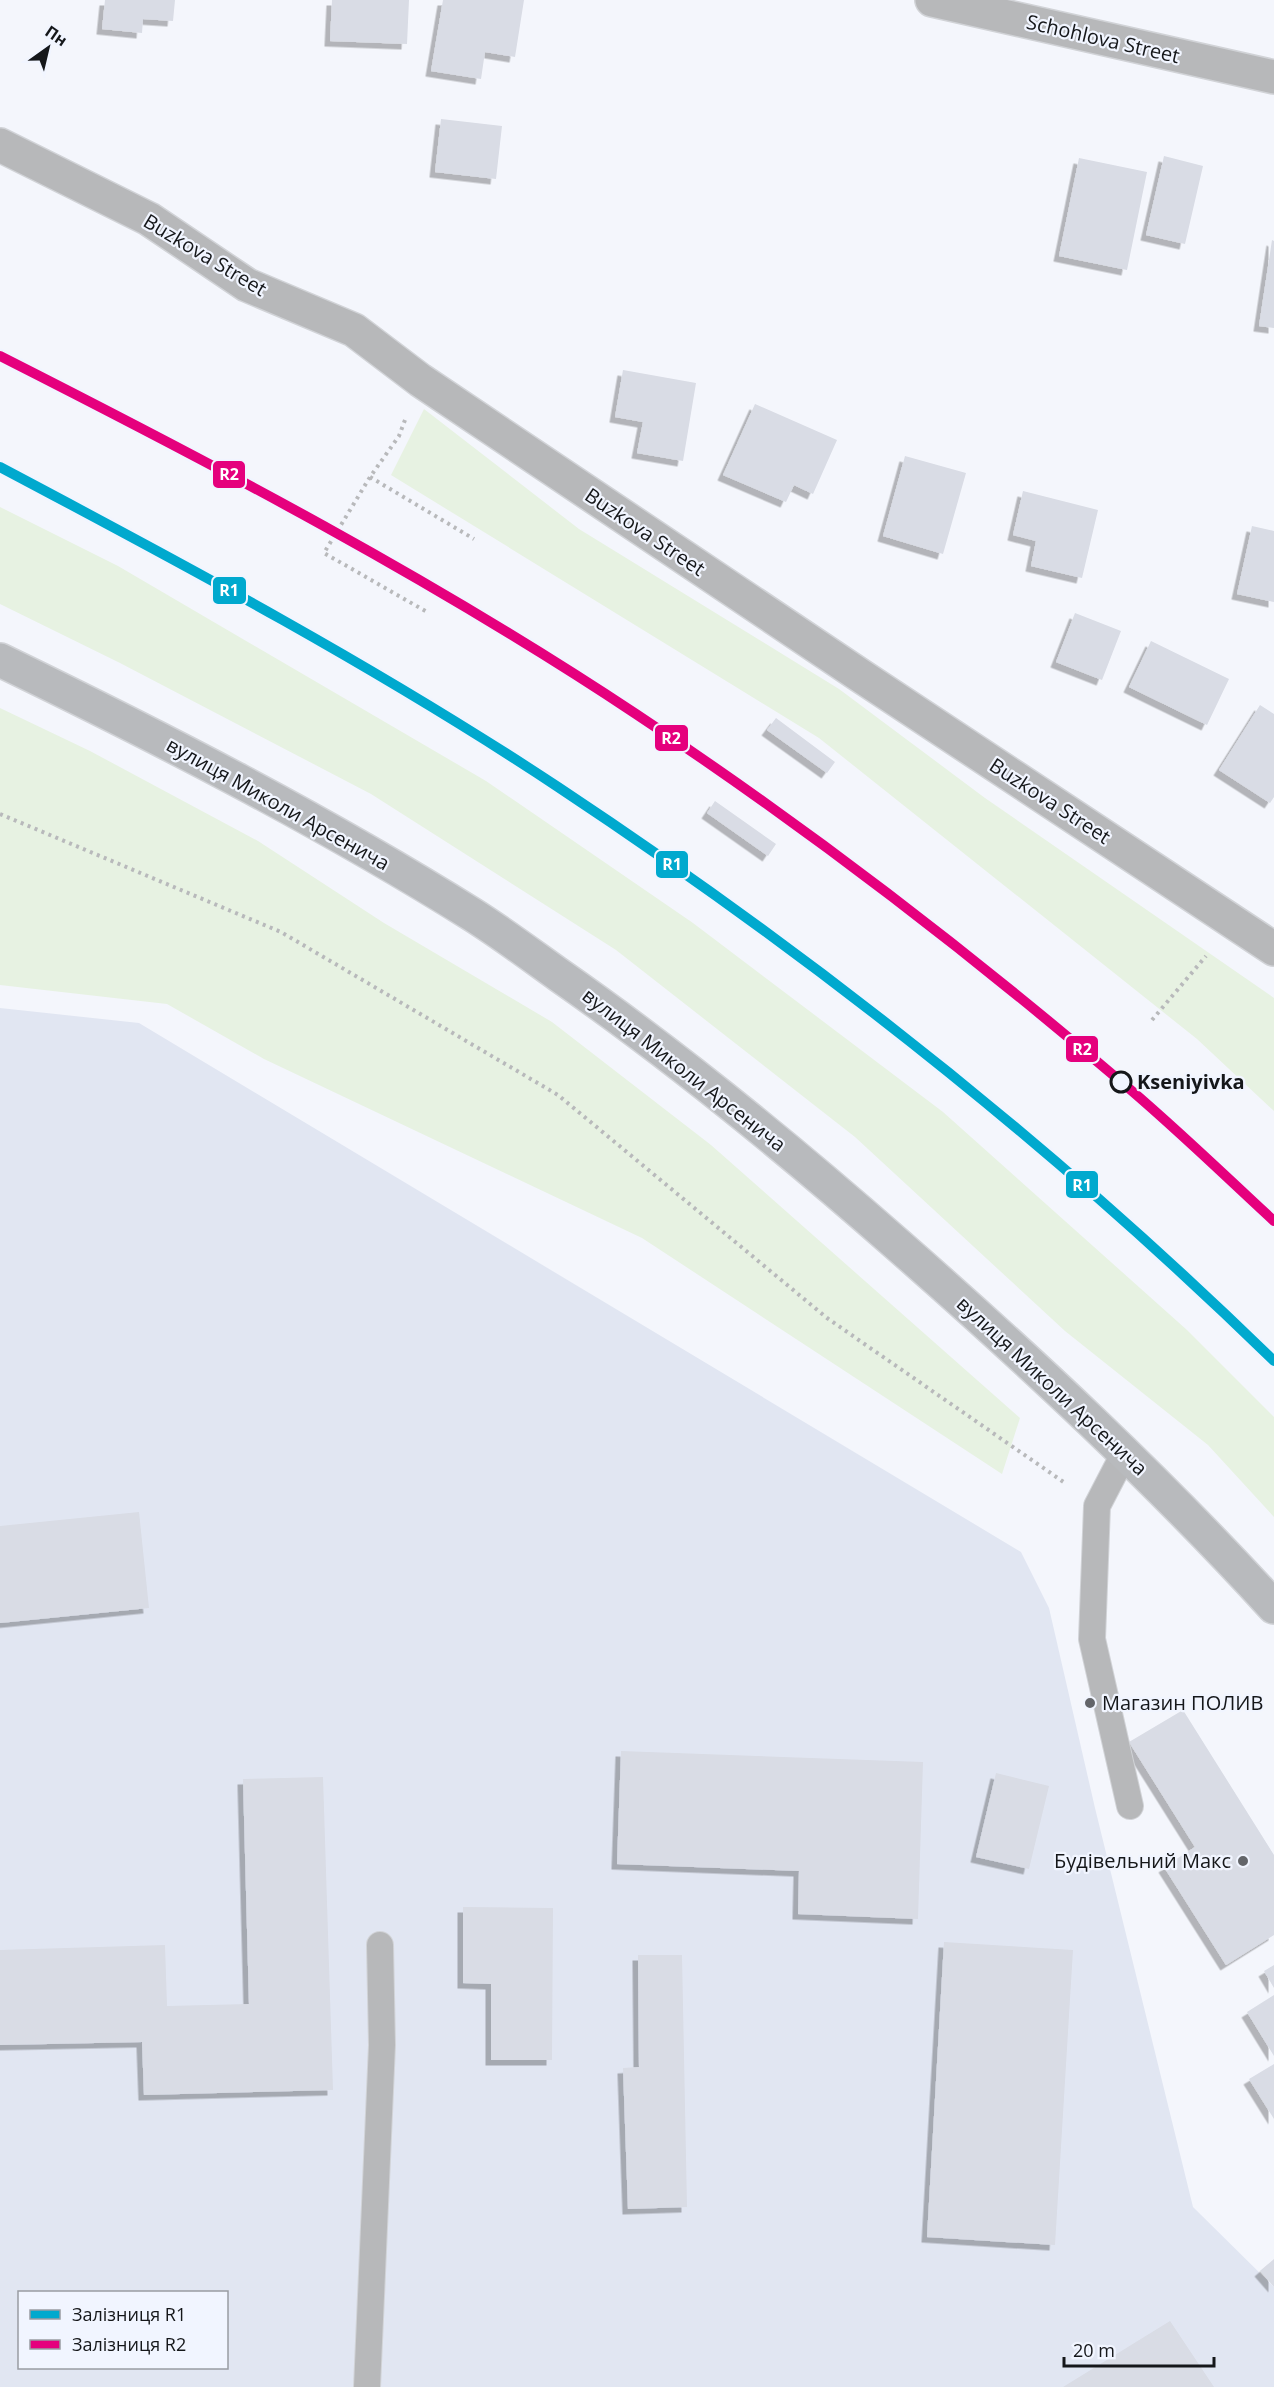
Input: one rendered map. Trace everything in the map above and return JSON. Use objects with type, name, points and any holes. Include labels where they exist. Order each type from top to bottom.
[{"type":"main road","name":"вулиця Миколи Арсенича","points":[[0,660],[191,755],[348,840],[477,917],[589,996],[725,1097],[990,1326],[1125,1452],[1274,1607]]},
{"type":"street","name":"Schohlova Street","points":[[932,0],[1274,77]]},
{"type":"street","name":"Buzkova Street","points":[[0,145],[149,219],[248,285],[354,330],[420,380],[841,663],[1274,949]]},
{"type":"lane","points":[[1125,1452],[1097,1506],[1092,1639],[1130,1806]]},
{"type":"lane","points":[[367,2387],[382,2045],[380,1945]]},
{"type":"path","points":[[399,436],[370,477],[324,553],[427,612]]},
{"type":"path","points":[[370,477],[474,539]]},
{"type":"path","points":[[0,814],[280,932],[558,1095],[827,1318],[1097,1506]]},
{"type":"path","points":[[1152,1020],[1191,974]]},
{"type":"shaded area","points":[[0,1008],[139,1023],[1021,1552],[1049,1608],[1095,1808],[1193,2207],[1274,2287],[1274,2387],[0,2387]]},
{"type":"green space","points":[[424,409],[579,529],[839,689],[985,798],[1274,998],[1274,1111],[1197,1039],[819,738],[391,475]]},
{"type":"green space","points":[[0,507],[118,566],[486,781],[693,923],[943,1112],[1187,1330],[1274,1417],[1274,1517],[1208,1445],[1065,1331],[855,1137],[616,950],[371,794],[120,663],[0,604]]},
{"type":"green space","points":[[0,708],[90,751],[258,841],[384,923],[552,1022],[711,1145],[1020,1418],[1002,1474],[642,1238],[264,1059],[167,1004],[0,985]]},
{"type":"building","points":[[105,0],[175,0],[173,21],[143,19],[142,33],[102,29]]},
{"type":"building","points":[[332,0],[409,0],[407,44],[330,41]]},
{"type":"building","points":[[443,0],[524,0],[515,57],[485,52],[481,79],[431,71]]},
{"type":"building","points":[[441,119],[502,126],[496,179],[435,172]]},
{"type":"building","points":[[1164,156],[1203,166],[1185,244],[1146,235]]},
{"type":"building","points":[[1079,158],[1147,172],[1127,270],[1059,256]]},
{"type":"building","points":[[1272,240],[1274,241],[1274,328],[1259,326]]},
{"type":"building","points":[[623,370],[696,383],[683,461],[637,453],[643,422],[615,417]]},
{"type":"building","points":[[755,404],[837,440],[813,494],[794,485],[786,502],[723,475]]},
{"type":"building","points":[[905,456],[966,473],[943,554],[883,536]]},
{"type":"building","points":[[1023,491],[1098,510],[1082,578],[1031,566],[1036,541],[1013,535]]},
{"type":"building","points":[[1252,526],[1274,531],[1274,602],[1237,594]]},
{"type":"building","points":[[1075,613],[1121,631],[1102,680],[1056,662]]},
{"type":"building","points":[[1151,641],[1229,679],[1207,725],[1129,687]]},
{"type":"building","points":[[1260,705],[1274,714],[1274,797],[1270,803],[1219,770]]},
{"type":"building","points":[[776,718],[835,762],[827,773],[767,730]]},
{"type":"building","points":[[715,801],[776,844],[768,856],[707,813]]},
{"type":"building","points":[[139,1512],[149,1608],[0,1623],[0,1526]]},
{"type":"building","points":[[1183,1710],[1274,1855],[1274,1935],[1226,1965],[1164,1867],[1195,1847],[1129,1742]]},
{"type":"building","points":[[621,1751],[923,1762],[918,1919],[798,1914],[799,1871],[617,1864]]},
{"type":"building","points":[[996,1773],[1049,1786],[1029,1869],[976,1857]]},
{"type":"building","points":[[323,1777],[333,2090],[144,2095],[142,2042],[0,2045],[0,1950],[165,1945],[167,2006],[249,2004],[243,1779]]},
{"type":"building","points":[[463,1907],[553,1908],[552,2060],[491,2060],[491,1984],[463,1983]]},
{"type":"building","points":[[944,1942],[1073,1950],[1055,2245],[927,2237]]},
{"type":"building","points":[[638,1955],[682,1955],[687,2207],[628,2209],[623,2068],[639,2067]]},
{"type":"building","points":[[1274,1965],[1274,1988],[1264,1971]]},
{"type":"building","points":[[1274,1995],[1274,2056],[1247,2012]]},
{"type":"building","points":[[1274,2064],[1274,2119],[1249,2079]]},
{"type":"building","points":[[1274,2259],[1274,2287],[1260,2271]]},
{"type":"building","points":[[1170,2321],[1214,2387],[1063,2387]]},
{"type":"rail line","name":"R2","points":[[0,356],[243,482],[403,570],[559,664],[636,714],[822,844],[943,936],[1139,1097],[1274,1221]]},
{"type":"rail line","name":"R1","points":[[0,467],[213,581],[353,660],[491,743],[653,851],[839,987],[1019,1130],[1106,1205],[1274,1361]]},
{"type":"place","name":"Kseniyivka","points":[[1121,1082]]},
{"type":"place","name":"Магазин ПОЛИВ","points":[[1090,1703]]},
{"type":"place","name":"Будівельний Макс","points":[[1243,1861]]}]
